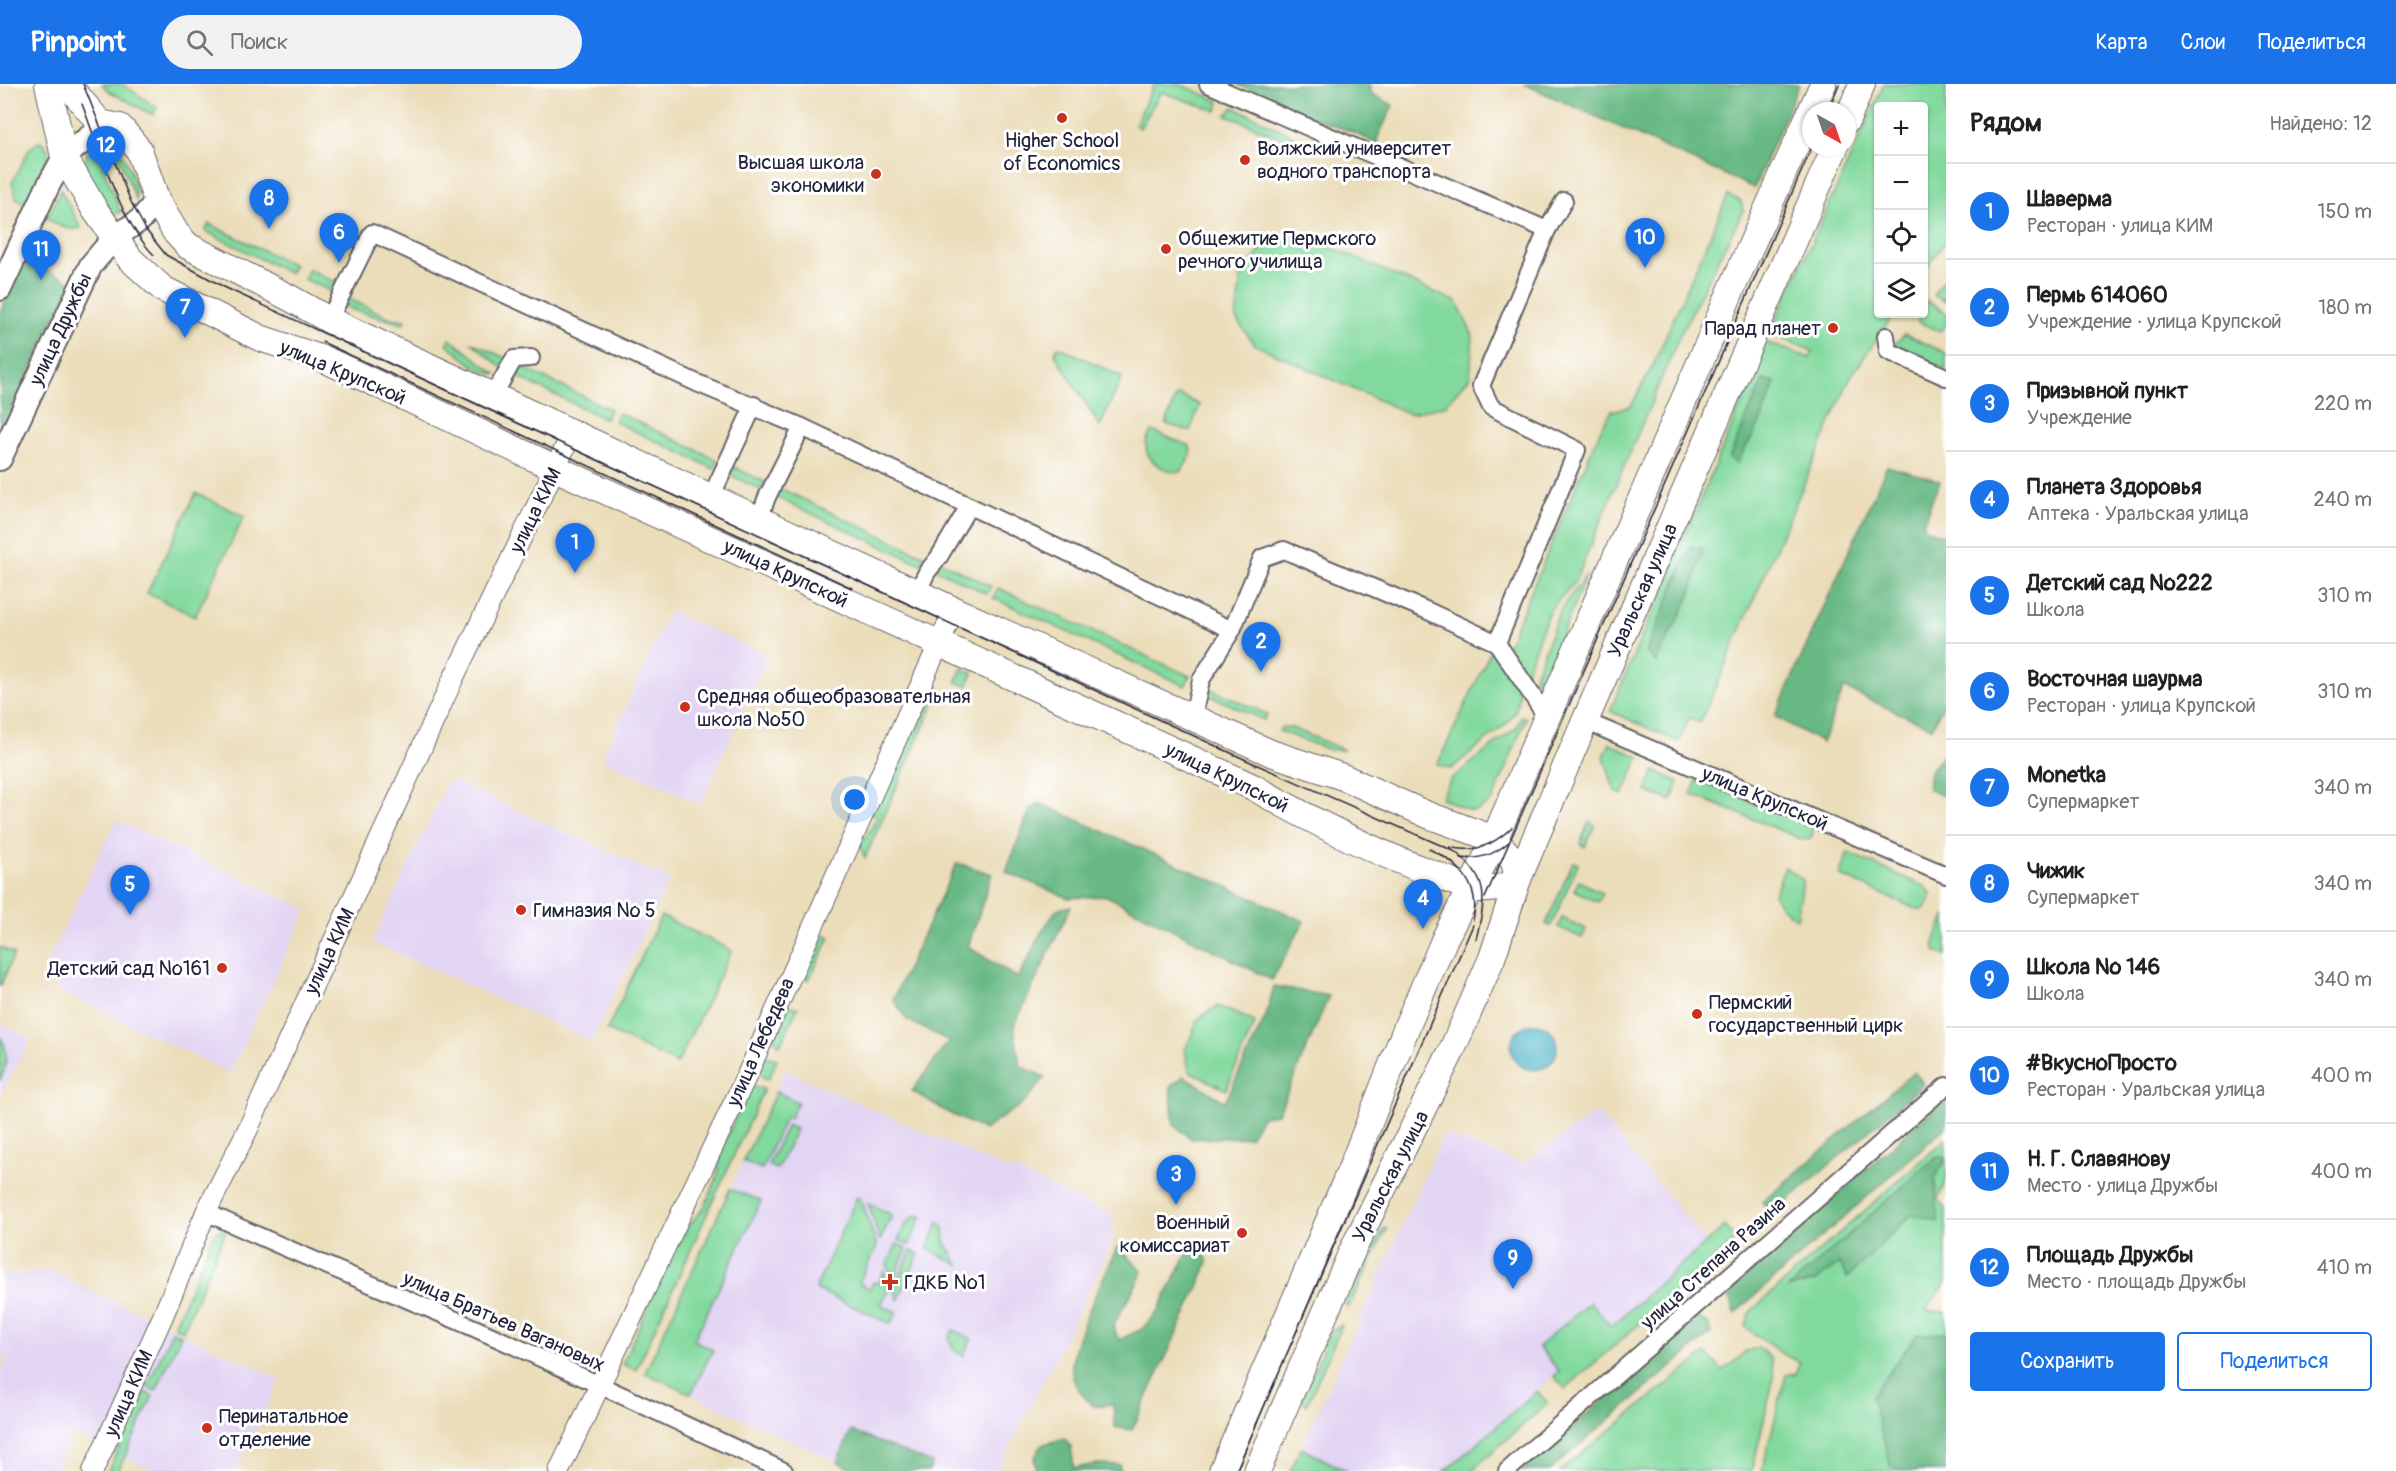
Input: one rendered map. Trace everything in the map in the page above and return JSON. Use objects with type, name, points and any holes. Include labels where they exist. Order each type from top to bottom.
[{"type":"main road","name":"улица Крупской","points":[[48,84],[64,157],[94,210],[114,238],[130,259],[163,289],[260,338],[326,360],[555,468],[1253,787],[1298,813],[1406,863],[1473,888]]},
{"type":"main road","points":[[67,84],[100,123],[120,127],[139,150]]},
{"type":"main road","name":"Уральская улица","points":[[1221,1471],[1353,1164],[1407,1026],[1445,938],[1473,888],[1733,286],[1823,84]]},
{"type":"main road","points":[[1854,102],[1862,84]]},
{"type":"main road","points":[[0,289],[64,157],[94,133],[104,132],[139,150]]},
{"type":"main road","name":"улица Крупской","points":[[139,150],[157,201],[176,233],[188,246],[329,320],[917,593],[1270,753],[1342,777],[1428,815],[1494,839]]},
{"type":"main road","name":"Уральская улица","points":[[1257,1471],[1353,1250],[1452,1050],[1492,958],[1518,879],[1584,721],[1831,156]]},
{"type":"main road","name":"улица Дружбы","points":[[0,459],[90,265],[114,238],[140,220],[157,201]]},
{"type":"main road","points":[[90,265],[103,256],[130,259]]},
{"type":"main road","points":[[1473,888],[1497,889],[1512,884],[1518,879],[1514,861],[1494,839]]},
{"type":"street","points":[[1208,84],[1547,230]]},
{"type":"street","points":[[1497,644],[1577,450],[1491,407],[1481,386],[1547,230],[1564,201]]},
{"type":"street","points":[[329,320],[372,233],[697,383],[802,427],[1232,630]]},
{"type":"street","points":[[1886,336],[1888,351],[1946,377]]},
{"type":"street","points":[[493,396],[514,359],[531,358]]},
{"type":"street","points":[[711,497],[754,405]]},
{"type":"street","points":[[759,519],[767,497],[802,427]]},
{"type":"street","name":"улица КИМ","points":[[93,1471],[163,1316],[206,1212],[247,1131],[453,679],[572,433]]},
{"type":"street","points":[[917,593],[927,572],[939,557],[969,506]]},
{"type":"street","points":[[1193,717],[1201,680],[1232,630],[1262,558],[1284,550],[1428,611],[1497,644],[1548,718]]},
{"type":"street","name":"улица Лебедева","points":[[559,1471],[747,1075],[954,610]]},
{"type":"street","name":"улица Крупской","points":[[1584,721],[1946,874]]},
{"type":"street","name":"улица Степана Разина","points":[[1507,1471],[1946,1086]]},
{"type":"street","name":"улица Братьев Вагановых","points":[[206,1212],[352,1278],[464,1324],[784,1471]]},
{"type":"shaded area","name":"Средняя общеобразовательная школа №50","points":[[669,611],[768,655],[701,804],[602,759]]},
{"type":"shaded area","name":"Гимназия № 5","points":[[449,779],[670,879],[592,1041],[372,942]]},
{"type":"shaded area","points":[[116,820],[307,909],[230,1073],[59,991],[46,966]]},
{"type":"shaded area","points":[[0,1023],[31,1039],[0,1096]]},
{"type":"shaded area","name":"ГДКБ №1","points":[[785,1070],[1004,1168],[1018,1171],[1113,1216],[1111,1244],[1075,1320],[997,1471],[856,1471],[645,1373]]},
{"type":"shaded area","points":[[1597,1112],[1707,1242],[1445,1471],[1347,1471],[1301,1448],[1444,1134],[1522,1164]]},
{"type":"shaded area","points":[[47,1270],[280,1379],[236,1471],[154,1471],[73,1433],[55,1471],[0,1471],[0,1372],[6,1359],[0,1355],[0,1276]]},
{"type":"green space","points":[[102,84],[122,84],[157,108],[153,115],[110,92]]},
{"type":"green space","points":[[1154,84],[1179,84],[1219,101],[1217,111],[1161,92],[1140,128],[1135,125]]},
{"type":"green space","points":[[1237,84],[1369,84],[1371,94],[1393,105],[1377,139],[1381,146],[1355,133],[1295,111]]},
{"type":"green space","points":[[1524,84],[1799,84],[1754,188]]},
{"type":"green space","points":[[1884,84],[1946,84],[1946,241],[1928,266],[1928,102],[1876,102]]},
{"type":"green space","points":[[1874,106],[1874,318],[1891,318],[1850,378],[1700,723],[1689,718],[1679,742],[1610,711],[1767,343],[1810,358],[1813,351],[1771,334],[1771,331],[1851,156],[1856,156],[1856,145]]},
{"type":"green space","points":[[1234,107],[1296,137],[1293,143],[1226,115]]},
{"type":"green space","points":[[39,142],[48,149],[48,157],[25,204],[16,198],[12,183],[30,148]]},
{"type":"green space","points":[[114,145],[130,171],[136,200]]},
{"type":"green space","points":[[93,150],[98,154],[121,213],[113,214],[85,173],[86,154]]},
{"type":"green space","points":[[61,190],[81,228],[67,228],[46,218]]},
{"type":"green space","points":[[1728,195],[1741,201],[1743,211],[1680,335],[1575,582],[1549,611],[1524,677],[1507,647],[1603,424],[1612,411],[1631,406],[1654,363]]},
{"type":"green space","points":[[209,224],[294,265],[289,273],[205,231]]},
{"type":"green space","points":[[1303,235],[1457,302],[1473,336],[1470,377],[1445,405],[1409,414],[1255,345],[1236,319],[1241,275],[1269,240]]},
{"type":"green space","points":[[25,260],[72,282],[0,435],[0,312]]},
{"type":"green space","points":[[309,269],[339,284],[335,293],[304,279]]},
{"type":"green space","points":[[1946,277],[1946,301],[1933,295]]},
{"type":"green space","points":[[347,298],[391,318],[405,320],[403,324],[350,309],[344,305]]},
{"type":"green space","points":[[1928,302],[1946,312],[1946,326],[1940,331],[1918,322],[1918,318],[1928,318]]},
{"type":"green space","points":[[1905,334],[1946,353],[1946,370],[1893,346]]},
{"type":"green space","points":[[450,339],[496,374],[483,371],[470,363],[447,344]]},
{"type":"green space","points":[[471,342],[510,360],[505,370]]},
{"type":"green space","points":[[1060,347],[1122,377],[1100,427],[1055,354],[1057,348]]},
{"type":"green space","points":[[519,366],[610,409],[605,419],[515,376]]},
{"type":"green space","points":[[1763,380],[1775,382],[1762,419],[1737,463],[1729,458]]},
{"type":"green space","points":[[1179,395],[1200,405],[1190,431],[1166,424],[1176,396]]},
{"type":"green space","points":[[619,413],[718,460],[714,469],[615,422]]},
{"type":"green space","points":[[1152,431],[1190,446],[1191,455],[1181,472],[1165,469],[1152,460],[1146,447],[1147,439]]},
{"type":"green space","points":[[1887,466],[1940,481],[1923,523],[1926,529],[1946,537],[1946,699],[1932,728],[1844,688],[1822,743],[1775,716]]},
{"type":"green space","points":[[734,467],[765,482],[761,490],[730,475]]},
{"type":"green space","points":[[779,488],[925,556],[921,564],[775,497]]},
{"type":"green space","points":[[196,493],[244,516],[195,617],[147,593]]},
{"type":"green space","points":[[1691,546],[1703,549],[1691,594],[1656,662],[1646,652]]},
{"type":"green space","points":[[939,561],[991,586],[987,594],[935,569]]},
{"type":"green space","points":[[1587,574],[1539,690],[1531,686],[1560,610]]},
{"type":"green space","points":[[998,588],[1190,676],[1185,686],[993,598]]},
{"type":"green space","points":[[1494,644],[1520,688],[1516,711],[1506,724],[1451,769],[1437,765]]},
{"type":"green space","points":[[962,668],[973,673],[967,686],[956,682]]},
{"type":"green space","points":[[929,683],[940,689],[865,858],[859,844],[861,836],[866,838],[877,817],[870,813]]},
{"type":"green space","points":[[1210,689],[1267,714],[1264,720],[1208,695]]},
{"type":"green space","points":[[1521,716],[1526,718],[1493,800],[1477,811],[1470,811],[1441,798],[1451,779],[1517,727]]},
{"type":"green space","points":[[1282,727],[1292,728],[1344,750],[1329,750],[1279,731]]},
{"type":"green space","points":[[1610,743],[1639,757],[1623,795],[1614,790],[1604,756]]},
{"type":"green space","points":[[1946,751],[1946,797],[1928,789],[1930,771]]},
{"type":"green space","points":[[1654,771],[1679,782],[1671,801],[1646,791]]},
{"type":"green space","points":[[1697,780],[1806,824],[1813,829],[1812,836],[1808,839],[1801,839],[1691,794]]},
{"type":"green space","points":[[1039,803],[1304,921],[1272,980],[1107,896],[1068,898],[1006,872],[1030,809]]},
{"type":"green space","points":[[1589,822],[1595,825],[1585,847],[1580,844]]},
{"type":"green space","points":[[1848,853],[1926,887],[1931,894],[1930,902],[1923,910],[1916,909],[1839,875]]},
{"type":"green space","points":[[1573,862],[1578,864],[1551,926],[1546,924]]},
{"type":"green space","points":[[957,863],[992,874],[968,947],[1018,978],[1041,933],[1057,909],[1071,906],[1014,1026],[1020,1066],[1045,1077],[1025,1102],[984,1130],[912,1091],[949,1041],[907,1020],[893,999]]},
{"type":"green space","points":[[1785,867],[1803,880],[1797,919],[1781,907],[1774,895]]},
{"type":"green space","points":[[1579,881],[1602,893],[1598,902],[1574,890]]},
{"type":"green space","points":[[1946,915],[1946,956],[1935,951],[1935,939]]},
{"type":"green space","points":[[661,916],[732,950],[677,1064],[607,1030]]},
{"type":"green space","points":[[1562,918],[1586,929],[1582,938],[1558,927]]},
{"type":"green space","points":[[824,934],[830,937],[809,980],[804,978],[806,974],[801,965],[812,941],[821,940]]},
{"type":"green space","points":[[0,947],[14,954],[0,987]]},
{"type":"green space","points":[[1274,986],[1329,996],[1278,1114],[1263,1116],[1250,1137],[1192,1139],[1174,1125],[1170,1087],[1184,1076],[1225,1102],[1266,1016]]},
{"type":"green space","points":[[792,1006],[798,1008],[780,1045],[772,1038],[781,1011]]},
{"type":"green space","points":[[1218,1006],[1255,1022],[1226,1090],[1189,1071],[1185,1050],[1199,1018]]},
{"type":"green space","points":[[0,1037],[5,1047],[6,1059],[0,1081]]},
{"type":"green space","points":[[760,1058],[777,1059],[769,1079],[764,1078],[756,1069]]},
{"type":"green space","points":[[1914,1072],[1924,1084],[1772,1214],[1762,1202]]},
{"type":"green space","points":[[754,1087],[764,1089],[636,1370],[622,1364],[680,1236],[705,1206],[717,1177],[722,1148],[748,1089]]},
{"type":"green space","points":[[776,1092],[798,1102],[790,1118],[786,1116],[762,1169],[743,1161]]},
{"type":"green space","points":[[1946,1098],[1946,1127],[1734,1314],[1728,1292]]},
{"type":"green space","points":[[787,1125],[796,1129],[777,1169],[768,1165]]},
{"type":"green space","points":[[1946,1139],[1946,1180],[1938,1199],[1946,1208],[1946,1283],[1925,1311],[1946,1312],[1946,1471],[1762,1471],[1786,1375],[1795,1373],[1800,1362],[1784,1355],[1745,1327],[1751,1311]]},
{"type":"green space","points":[[1937,1156],[1946,1158],[1935,1179],[1938,1221],[1912,1214],[1847,1278],[1840,1263],[1815,1281],[1787,1289]]},
{"type":"green space","points":[[730,1189],[761,1201],[694,1340],[713,1350],[691,1394],[645,1373]]},
{"type":"green space","points":[[857,1197],[862,1201],[877,1246],[859,1283],[870,1289],[873,1282],[878,1283],[884,1271],[889,1289],[881,1305],[897,1312],[891,1324],[817,1290],[816,1287]]},
{"type":"green space","points":[[868,1203],[892,1215],[880,1241]]},
{"type":"green space","points":[[915,1216],[922,1216],[909,1245],[898,1240],[908,1221]]},
{"type":"green space","points":[[939,1222],[944,1227],[945,1242],[959,1265],[927,1249]]},
{"type":"green space","points":[[1725,1226],[1736,1239],[1565,1389],[1554,1376],[1559,1371],[1538,1347],[1590,1302],[1611,1326]]},
{"type":"green space","points":[[223,1228],[226,1230],[183,1331],[174,1326],[214,1234]]},
{"type":"green space","points":[[1384,1228],[1387,1229],[1348,1308],[1345,1302]]},
{"type":"green space","points":[[897,1244],[907,1249],[892,1282],[887,1264]]},
{"type":"green space","points":[[1118,1246],[1143,1272],[1113,1326],[1119,1340],[1142,1329],[1158,1311],[1186,1256],[1203,1250],[1208,1262],[1132,1430],[1115,1427],[1113,1404],[1092,1406],[1076,1386],[1072,1371],[1073,1358],[1083,1326]]},
{"type":"green space","points":[[911,1251],[919,1254],[898,1300],[894,1288]]},
{"type":"green space","points":[[1698,1317],[1708,1324],[1711,1333],[1549,1471],[1522,1471]]},
{"type":"green space","points":[[1342,1325],[1307,1405],[1302,1399],[1329,1334],[1333,1329]]},
{"type":"green space","points":[[953,1330],[972,1339],[963,1356],[954,1349],[950,1342]]},
{"type":"green space","points":[[172,1331],[181,1335],[156,1391],[147,1387]]},
{"type":"green space","points":[[1946,1333],[1946,1471],[1901,1471],[1891,1466],[1871,1397],[1916,1335]]},
{"type":"green space","points":[[1758,1347],[1771,1359],[1774,1377],[1752,1471],[1560,1471],[1706,1353],[1723,1371],[1746,1352]]},
{"type":"green space","points":[[1537,1391],[1548,1403],[1471,1471],[1445,1471]]},
{"type":"green space","points":[[144,1392],[153,1396],[118,1471],[108,1471]]},
{"type":"green space","points":[[851,1431],[932,1463],[929,1471],[856,1471],[837,1462]]},
{"type":"green space","points":[[1064,1438],[1071,1447],[1074,1468],[1097,1464],[1120,1465],[1120,1471],[1036,1471],[1034,1459],[1042,1445]]},
{"type":"green space","points":[[1301,1448],[1347,1471],[1290,1471]]},
{"type":"water","points":[[1534,1024],[1550,1031],[1557,1047],[1550,1063],[1534,1070],[1518,1063],[1511,1047],[1518,1031]]},
{"type":"tram line","points":[[83,84],[131,202],[146,230],[166,255],[226,288],[947,622],[1255,764],[1454,851],[1474,871],[1482,891],[1482,912],[1476,939]]},
{"type":"tram line","points":[[1832,102],[1839,84]]},
{"type":"tram line","points":[[82,104],[103,163],[121,204],[131,223],[154,255]]},
{"type":"tram line","points":[[1485,898],[1808,156]]},
{"type":"tram line","points":[[322,342],[852,588]]},
{"type":"tram line","points":[[1450,847],[1467,849],[1484,846],[1499,838],[1512,827]]},
{"type":"tram line","points":[[1459,858],[1486,856],[1509,842]]},
{"type":"tram line","points":[[1429,849],[1440,854],[1458,868],[1471,886],[1475,908],[1473,920]]},
{"type":"tram line","points":[[1236,1471],[1473,925]]},
{"type":"place","name":"Higher School of Economics","points":[[1062,118]]},
{"type":"place","name":"Волжский университет водного транспорта","points":[[1245,160]]},
{"type":"place","name":"Высшая школа экономики","points":[[876,174]]},
{"type":"place","name":"Площадь Дружбы","points":[[106,176]]},
{"type":"place","name":"Чижик","points":[[269,229]]},
{"type":"place","name":"Общежитие Пермского речного училища","points":[[1166,249]]},
{"type":"place","name":"Восточная шаурма","points":[[339,263]]},
{"type":"place","name":"#ВкусноПросто","points":[[1645,268]]},
{"type":"place","name":"Н. Г. Славянову","points":[[41,280]]},
{"type":"place","name":"Парад планет","points":[[1833,328]]},
{"type":"place","name":"Monetka","points":[[185,338]]},
{"type":"place","name":"Шаверма","points":[[575,573]]},
{"type":"place","name":"Пермь 614060","points":[[1261,672]]},
{"type":"place","name":"Средняя общеобразовательная школа №50","points":[[685,707]]},
{"type":"place","name":"Гимназия № 5","points":[[521,910]]},
{"type":"place","name":"Детский сад №222","points":[[130,915]]},
{"type":"place","name":"Планета Здоровья","points":[[1423,929]]},
{"type":"place","name":"Детский сад №161","points":[[222,968]]},
{"type":"place","name":"Пермский государственный цирк","points":[[1697,1014]]},
{"type":"place","name":"Призывной пункт","points":[[1176,1205]]},
{"type":"place","name":"Военный комиссариат","points":[[1242,1233]]},
{"type":"place","name":"ГДКБ №1","points":[[890,1282]]},
{"type":"place","name":"Школа № 146","points":[[1513,1289]]},
{"type":"place","name":"Перинатальное отделение","points":[[207,1428]]}]
